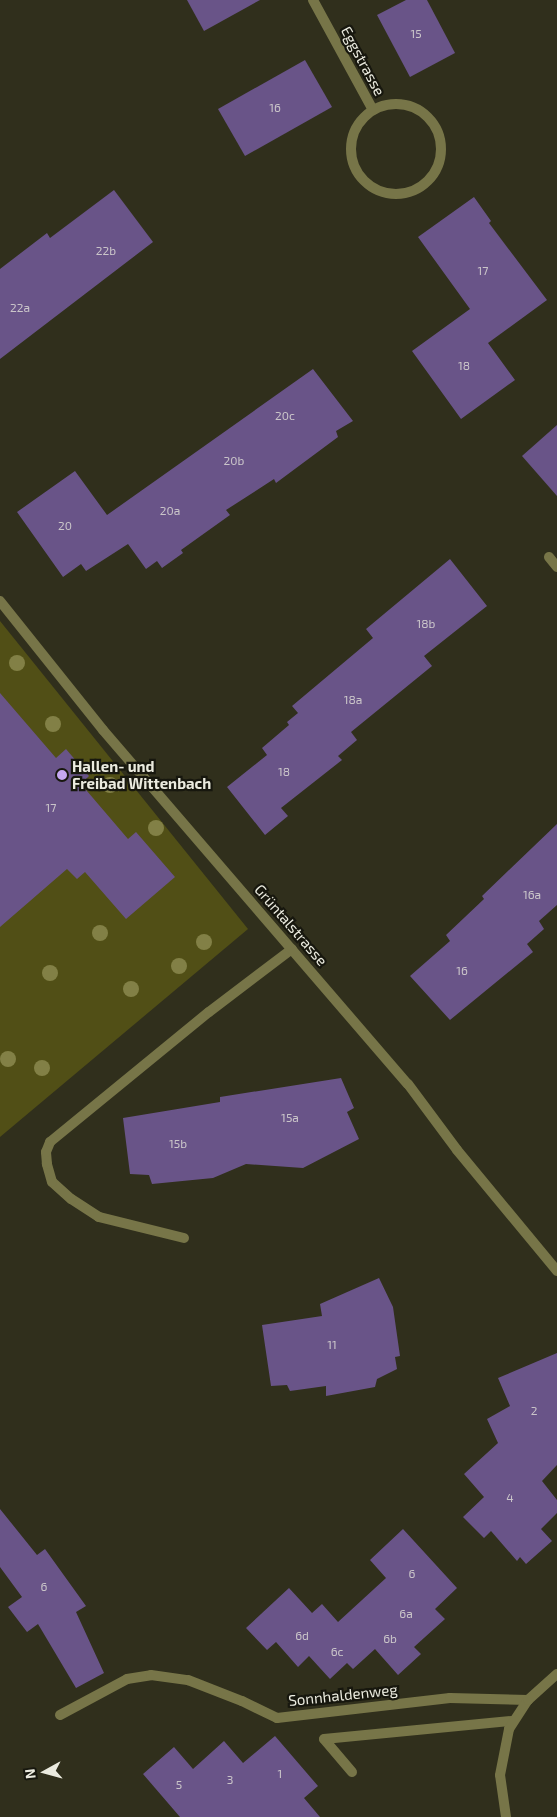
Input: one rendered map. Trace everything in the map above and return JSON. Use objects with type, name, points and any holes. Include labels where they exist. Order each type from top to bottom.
[{"type":"street","name":"Eggstrasse","points":[[313,0],[372,110]]},
{"type":"street","name":"Eggstrasse","points":[[388,104],[406,104],[418,109],[430,118],[439,134],[442,148],[438,167],[426,184],[412,192],[388,194],[365,182],[356,170],[351,155],[352,138],[362,118],[372,110],[388,104]]},
{"type":"street","points":[[549,557],[557,567]]},
{"type":"street","name":"Grüntalstrasse","points":[[0,601],[104,730],[408,1084],[457,1150],[557,1271]]},
{"type":"street","points":[[184,1238],[99,1217],[71,1199],[52,1182],[46,1152],[50,1142],[202,1018],[292,949]]},
{"type":"street","points":[[506,1817],[501,1795],[500,1776],[503,1754],[512,1721],[528,1700],[557,1674]]},
{"type":"street","name":"Sonnhaldenweg","points":[[60,1715],[127,1679],[151,1675],[188,1680],[242,1701],[277,1718],[450,1698],[528,1700]]},
{"type":"street","points":[[352,1772],[324,1739],[512,1721]]},
{"type":"shaded area","name":"Hallen- und Freibad Wittenbach","points":[[0,621],[248,929],[0,1137]]},
{"type":"building","points":[[187,0],[260,0],[204,31]]},
{"type":"building","points":[[406,0],[427,0],[455,53],[410,77],[377,15]]},
{"type":"building","points":[[305,60],[332,107],[245,156],[218,109]]},
{"type":"building","points":[[114,190],[153,242],[0,359],[0,269],[47,233],[50,238]]},
{"type":"building","points":[[474,197],[491,221],[489,223],[547,300],[488,343],[515,380],[461,419],[412,351],[470,309],[418,237]]},
{"type":"building","points":[[313,369],[353,421],[336,431],[338,437],[276,483],[274,479],[226,510],[230,515],[181,550],[183,553],[162,568],[157,561],[146,569],[128,544],[86,571],[81,564],[63,577],[17,512],[75,471],[107,515]]},
{"type":"building","points":[[557,425],[557,496],[522,456]]},
{"type":"building","points":[[450,559],[487,606],[424,656],[432,666],[351,732],[357,740],[338,756],[342,760],[281,808],[288,816],[265,835],[227,787],[267,755],[262,748],[289,725],[287,722],[298,713],[292,706],[373,638],[366,629]]},
{"type":"building","points":[[0,693],[56,758],[66,749],[89,776],[81,784],[128,839],[136,832],[175,877],[126,919],[85,872],[77,879],[67,869],[0,927]]},
{"type":"building","points":[[557,824],[557,905],[539,921],[544,929],[527,944],[533,952],[450,1020],[410,976],[450,941],[446,935],[484,899],[482,896]]},
{"type":"building","points":[[341,1078],[354,1108],[347,1112],[359,1139],[303,1168],[246,1164],[213,1178],[152,1184],[149,1175],[130,1174],[123,1118],[220,1102],[220,1097]]},
{"type":"building","points":[[379,1278],[393,1307],[400,1356],[395,1357],[397,1369],[377,1379],[375,1387],[326,1396],[326,1386],[290,1391],[287,1385],[271,1386],[262,1325],[322,1316],[320,1304]]},
{"type":"building","points":[[557,1353],[557,1465],[542,1481],[557,1500],[557,1513],[541,1529],[552,1541],[526,1564],[520,1557],[517,1561],[491,1531],[484,1538],[463,1517],[484,1497],[464,1474],[498,1443],[487,1419],[510,1406],[498,1378]]},
{"type":"building","points":[[0,1509],[37,1555],[45,1549],[86,1606],[76,1612],[104,1673],[76,1688],[38,1624],[27,1632],[8,1607],[22,1597],[0,1567]]},
{"type":"building","points":[[403,1529],[457,1588],[435,1609],[445,1619],[414,1647],[421,1654],[398,1675],[375,1649],[353,1669],[347,1663],[330,1679],[309,1656],[298,1667],[276,1642],[267,1650],[246,1628],[289,1588],[312,1613],[322,1604],[338,1622],[386,1578],[370,1560]]},
{"type":"building","points":[[275,1736],[318,1786],[304,1798],[320,1817],[180,1817],[143,1774],[174,1747],[193,1769],[224,1741],[243,1763]]},
{"type":"place","name":"Hallen- und Freibad Wittenbach","points":[[62,775]]}]
